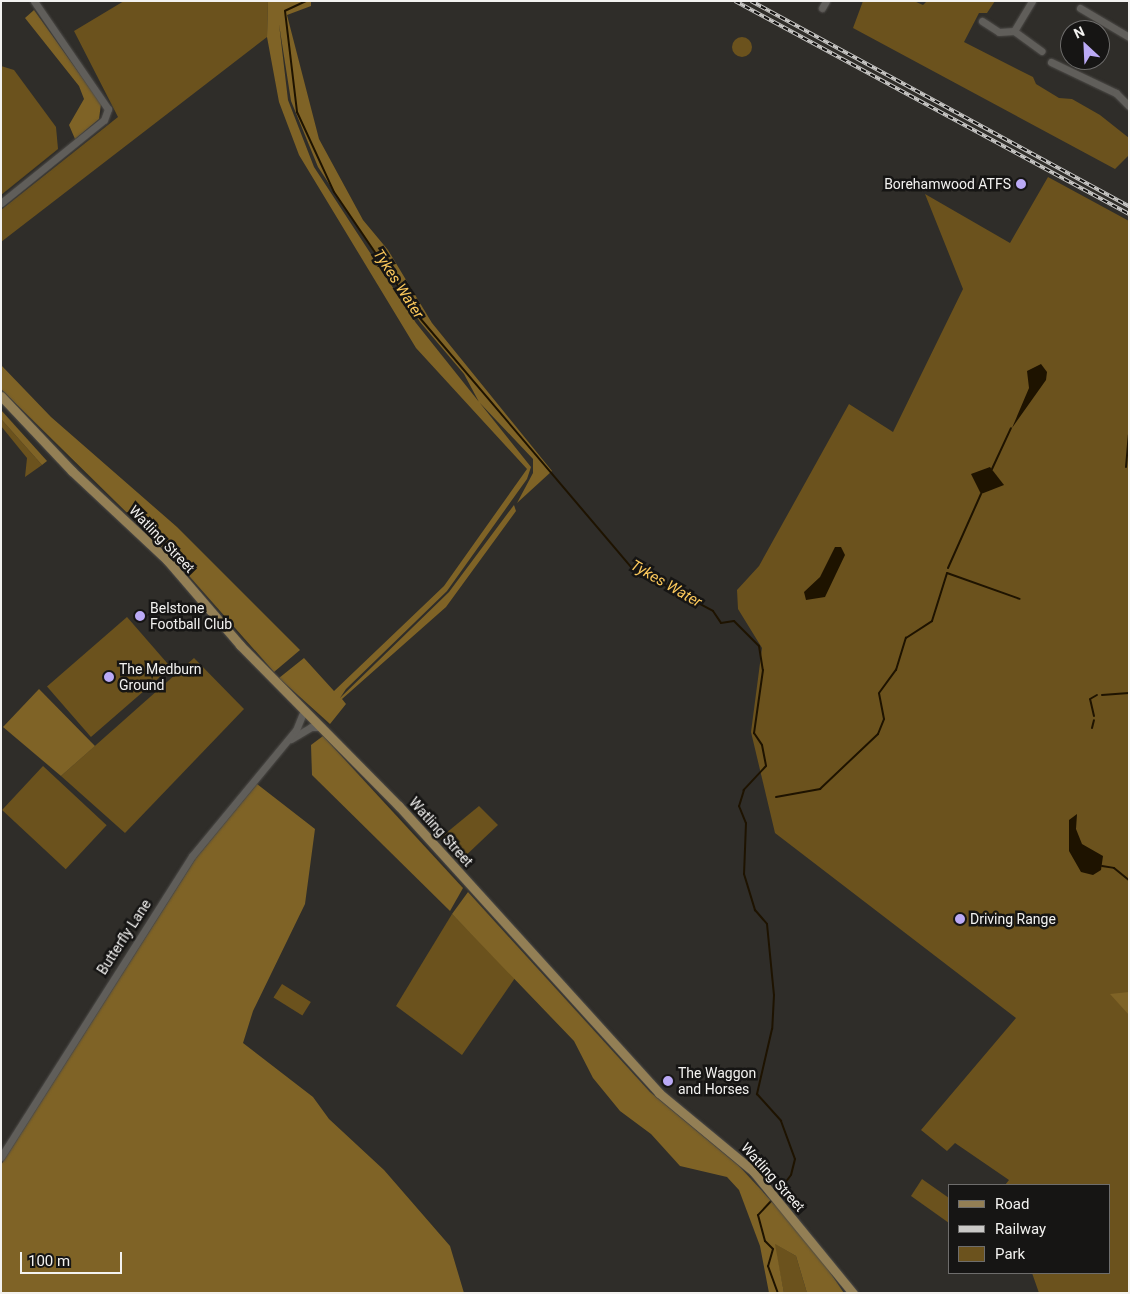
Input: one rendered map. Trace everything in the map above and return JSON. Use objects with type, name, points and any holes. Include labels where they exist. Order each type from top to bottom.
[{"type":"main road","name":"Watling Street","points":[[1,396],[72,471],[167,560],[240,645],[322,727],[659,1093],[736,1155],[763,1183],[853,1293]]},
{"type":"street","points":[[1,203],[104,120],[108,109],[34,1]]},
{"type":"street","points":[[1014,31],[1032,1]]},
{"type":"street","points":[[1080,8],[1129,37]]},
{"type":"street","points":[[982,21],[999,32],[1014,31],[1042,51]]},
{"type":"street","points":[[1051,62],[1116,93],[1129,106]]},
{"type":"street","name":"Butterfly Lane","points":[[1,1157],[192,856],[285,744],[301,721],[304,710]]},
{"type":"street","points":[[301,721],[308,728],[322,727]]},
{"type":"street","name":"Butterfly Lane","points":[[285,744],[308,728]]},
{"type":"green space","points":[[124,1],[268,1],[267,37],[1,242],[1,210],[118,117],[74,31]]},
{"type":"green space","points":[[863,1],[914,1],[923,5],[927,1],[995,1],[987,13],[979,13],[964,42],[1033,77],[1036,84],[1059,98],[1072,99],[1100,115],[1129,138],[1129,155],[1115,169],[853,28]]},
{"type":"green space","points":[[738,37],[746,37],[752,43],[752,51],[746,57],[738,57],[732,51],[732,43]]},
{"type":"green space","points":[[1,66],[14,70],[56,127],[58,149],[1,195]]},
{"type":"green space","points":[[1048,177],[1129,221],[1129,1293],[1039,1293],[1032,1274],[1110,1274],[1110,1184],[1006,1184],[1009,1180],[955,1143],[947,1151],[921,1130],[1016,1018],[775,833],[751,732],[762,648],[738,609],[737,590],[759,566],[849,404],[893,432],[963,289],[925,194],[1010,243]]},
{"type":"green space","points":[[1,419],[42,465],[25,477],[27,458],[1,426]]},
{"type":"green space","name":"The Medburn Ground","points":[[127,617],[171,668],[91,737],[47,687]]},
{"type":"green space","points":[[194,658],[244,709],[125,833],[61,776]]},
{"type":"green space","points":[[43,766],[107,825],[66,869],[2,810]]},
{"type":"green space","points":[[479,806],[498,825],[460,861],[440,838]]},
{"type":"green space","points":[[452,914],[515,978],[462,1055],[396,1006]]},
{"type":"green space","points":[[282,984],[311,1002],[302,1016],[274,998]]},
{"type":"green space","points":[[922,1179],[948,1197],[948,1222],[911,1196]]},
{"type":"green space","points":[[774,1243],[796,1256],[807,1293],[784,1293]]},
{"type":"shaded area","points":[[268,1],[311,1],[311,6],[287,15],[319,139],[363,220],[388,250],[432,323],[552,471],[517,503],[533,473],[533,459],[480,403],[531,467],[527,479],[447,591],[346,689],[340,698],[449,592],[514,505],[516,511],[446,607],[342,699],[346,704],[330,724],[279,678],[304,658],[334,691],[444,586],[527,469],[416,348],[299,155],[279,102],[267,37]],"holes":[[[279,24],[291,101],[318,167],[420,322],[464,374],[479,402],[416,323],[314,167],[288,100]]]},
{"type":"shaded area","points":[[34,10],[101,104],[99,119],[75,139],[69,125],[84,99],[79,86],[25,18]]},
{"type":"shaded area","points":[[1041,364],[1047,372],[1046,380],[1012,428],[1029,388],[1027,371]]},
{"type":"shaded area","points":[[1,365],[51,417],[177,527],[300,650],[274,672],[175,560],[1,389]]},
{"type":"shaded area","points":[[1,410],[47,461],[42,465],[1,419]]},
{"type":"shaded area","points":[[990,467],[1004,485],[981,494],[971,474]]},
{"type":"shaded area","points":[[835,547],[841,547],[845,555],[825,597],[806,600],[804,592],[820,577]]},
{"type":"shaded area","points":[[39,689],[95,746],[61,776],[3,727]]},
{"type":"shaded area","points":[[323,736],[463,888],[450,911],[312,775],[311,745]]},
{"type":"shaded area","points":[[257,784],[315,829],[305,904],[253,1011],[243,1043],[313,1097],[329,1119],[384,1170],[450,1246],[464,1293],[1,1293],[1,1165],[196,858]]},
{"type":"shaded area","points":[[1077,814],[1076,829],[1082,844],[1103,856],[1101,870],[1093,875],[1081,872],[1069,851],[1069,820]]},
{"type":"shaded area","points":[[468,892],[650,1092],[739,1166],[810,1243],[844,1293],[807,1293],[796,1256],[775,1244],[784,1293],[769,1293],[760,1246],[739,1190],[727,1177],[680,1166],[651,1134],[620,1111],[593,1078],[574,1041],[452,914]]},
{"type":"shaded area","points":[[1129,992],[1129,1015],[1110,994]]},
{"type":"waterway","name":"Tykes Water","points":[[306,1],[285,11],[297,112],[334,192],[419,317],[631,567],[713,611],[721,623],[734,621],[759,646],[763,670],[754,733],[762,745],[766,766],[744,790],[739,806],[746,823],[744,874],[755,910],[767,924],[774,995],[772,1029],[757,1094],[781,1121],[795,1159],[791,1175],[776,1195]]},
{"type":"waterway","points":[[992,469],[1011,428]]},
{"type":"waterway","points":[[1126,467],[1129,435]]},
{"type":"waterway","points":[[948,568],[981,494]]},
{"type":"waterway","points":[[776,797],[820,789],[878,734],[884,719],[879,693],[896,670],[906,638],[932,621],[947,573],[1020,599]]},
{"type":"waterway","points":[[1102,695],[1129,693]]},
{"type":"waterway","points":[[1094,716],[1090,699],[1097,695]]},
{"type":"waterway","points":[[1092,728],[1094,720]]},
{"type":"waterway","points":[[1102,866],[1114,868],[1129,880]]},
{"type":"waterway","name":"Tykes Water","points":[[773,1199],[758,1215],[765,1241],[773,1249],[768,1266],[778,1293]]},
{"type":"railway","points":[[735,1],[1129,214]]},
{"type":"railway","points":[[751,1],[1129,206]]},
{"type":"place","name":"Borehamwood ATFS","points":[[1021,184]]},
{"type":"place","name":"Belstone Football Club","points":[[140,616]]},
{"type":"place","name":"The Medburn Ground","points":[[109,677]]},
{"type":"place","name":"Driving Range","points":[[960,919]]},
{"type":"place","name":"The Waggon and Horses","points":[[668,1081]]}]
